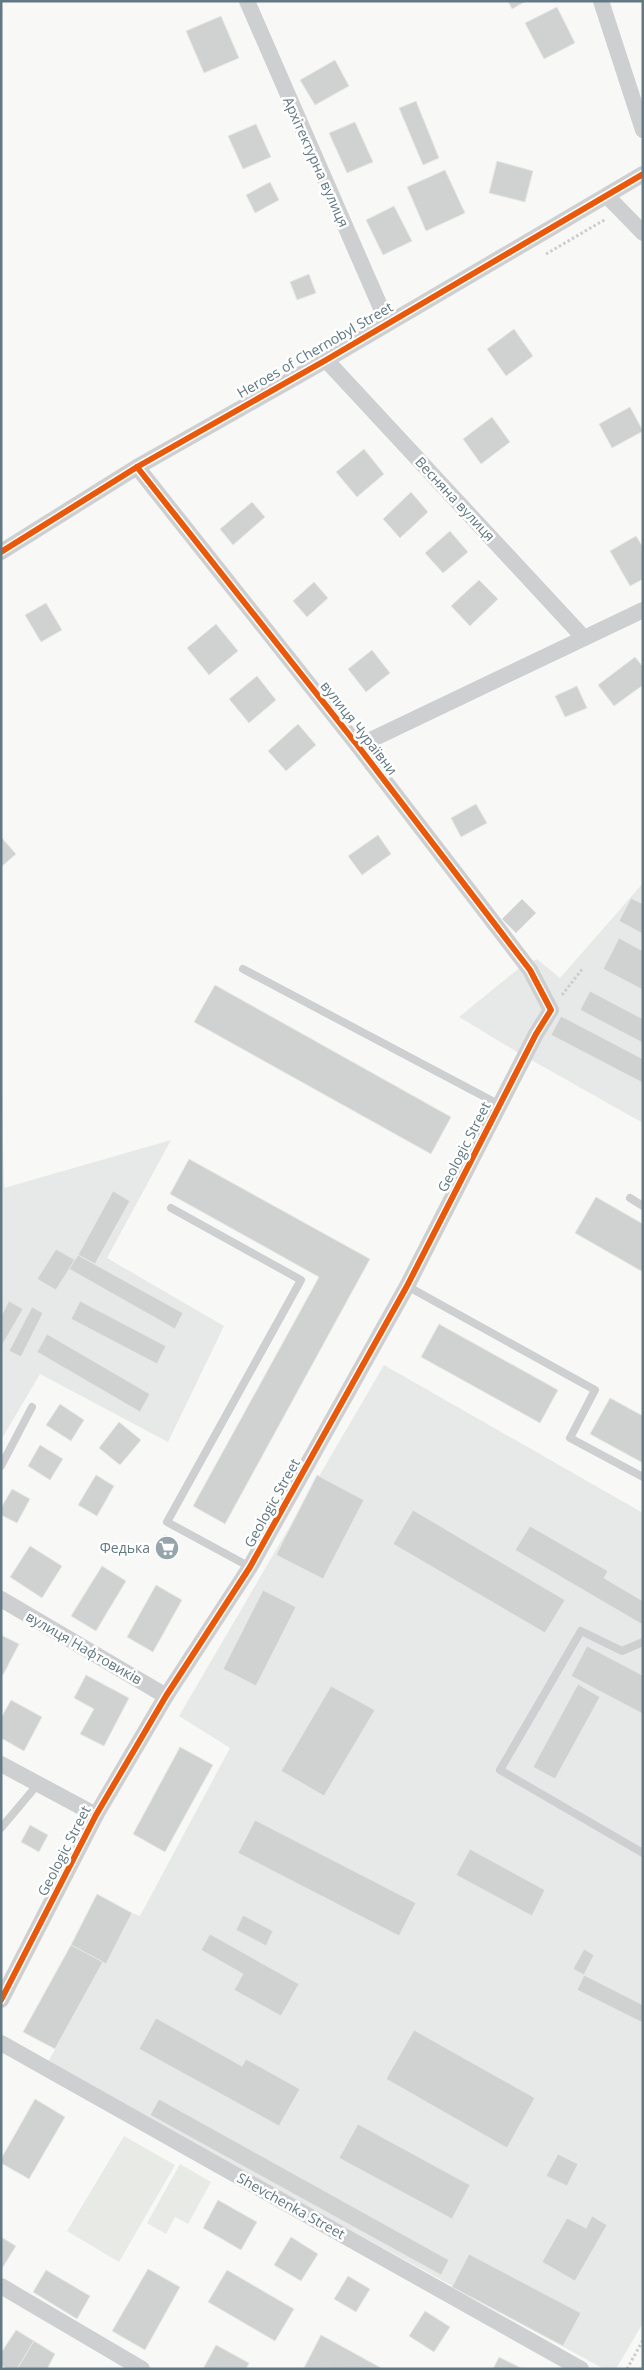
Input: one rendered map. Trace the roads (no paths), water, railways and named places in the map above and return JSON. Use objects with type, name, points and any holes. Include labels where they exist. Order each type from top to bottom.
[{"type":"street","name":"Архітектурна вулиця","points":[[247,1],[387,322]]},
{"type":"street","points":[[601,1],[643,130]]},
{"type":"street","name":"Heroes of Chernobyl Street","points":[[1,552],[138,467],[326,360],[387,322],[643,174]]},
{"type":"street","points":[[607,196],[643,233]]},
{"type":"street","name":"Весняна вулиця","points":[[326,360],[584,638]]},
{"type":"street","name":"вулиця Чураївни","points":[[138,467],[358,746],[530,970],[551,1010]]},
{"type":"street","points":[[358,746],[643,610]]},
{"type":"street","name":"Geologic Street","points":[[1,2000],[96,1815],[166,1696],[250,1568],[407,1286],[536,1034],[551,1010]]},
{"type":"street","name":"вулиця Нафтовиків","points":[[1,1599],[166,1696]]},
{"type":"street","points":[[1,1764],[96,1815]]},
{"type":"street","name":"Shevchenka Street","points":[[1,2043],[581,2369]]},
{"type":"street","points":[[1,2286],[142,2369]]},
{"type":"lane","points":[[243,969],[500,1105]]},
{"type":"lane","points":[[630,1198],[643,1206]]},
{"type":"lane","points":[[171,1208],[301,1280],[167,1522],[250,1568]]},
{"type":"lane","points":[[407,1286],[595,1390],[570,1438],[643,1477]]},
{"type":"lane","points":[[1,1466],[32,1407]]},
{"type":"lane","points":[[643,1642],[622,1651],[581,1631],[500,1770],[643,1854]]},
{"type":"lane","points":[[1,1828],[38,1784]]},
{"type":"place","name":"Федька","points":[[167,1548]]}]
